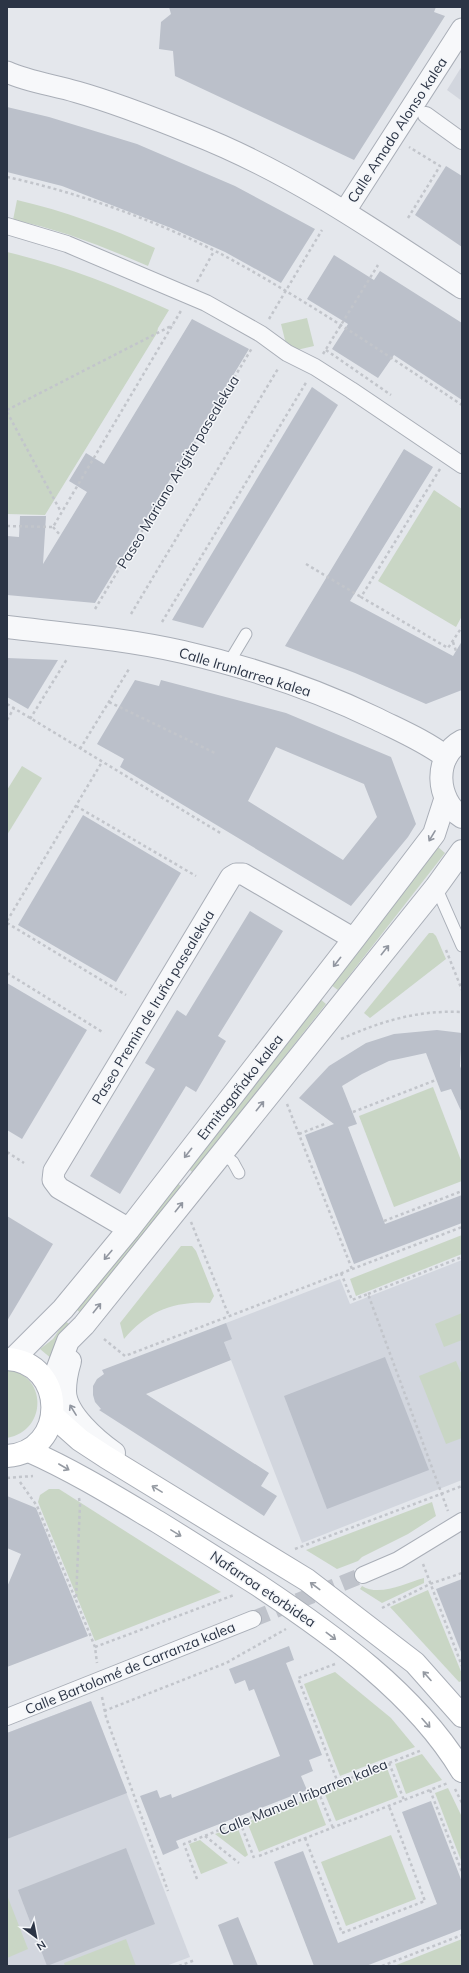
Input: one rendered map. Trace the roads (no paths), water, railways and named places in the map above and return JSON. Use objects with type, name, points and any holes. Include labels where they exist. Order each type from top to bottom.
[{"type":"main road","points":[[7,1456],[15,1456],[28,1451],[40,1441],[48,1430],[53,1416],[53,1402],[50,1389],[41,1375],[28,1365],[10,1359]]},
{"type":"main road","name":"Nafarroa etorbidea","points":[[53,1416],[80,1440],[307,1580],[415,1663],[462,1716]]},
{"type":"main road","name":"Nafarroa etorbidea","points":[[28,1451],[58,1464],[194,1544],[300,1613],[357,1655],[411,1706],[448,1747],[455,1777]]},
{"type":"street","name":"Calle Amado Alonso kalea","points":[[345,211],[462,30]]},
{"type":"street","points":[[11,76],[78,92],[193,133],[261,165],[345,211],[462,288]]},
{"type":"street","points":[[426,116],[462,141]]},
{"type":"street","points":[[7,226],[67,244],[190,295],[261,334],[287,353],[315,367],[462,465]]},
{"type":"street","name":"Calle Irunlarrea kalea","points":[[7,627],[104,638],[183,652],[228,664],[286,682],[351,706],[418,739],[446,757]]},
{"type":"street","points":[[462,741],[458,743],[446,757],[440,778],[445,800],[456,813],[462,817]]},
{"type":"street","name":"Ermitagañako kalea","points":[[10,1359],[63,1309],[129,1229],[434,834],[445,800]]},
{"type":"street","name":"Ermitagañako kalea","points":[[50,1389],[68,1341],[84,1325],[436,887],[462,852]]},
{"type":"street","name":"Paseo Premin de Iruña pasealekua","points":[[129,1229],[59,1188],[53,1180],[54,1171],[231,877],[236,874],[243,874],[354,939]]},
{"type":"street","name":"Nafarroa etorbidea","points":[[84,1325],[79,1345],[70,1362],[65,1393],[69,1404],[79,1421],[96,1440],[134,1468],[138,1477]]},
{"type":"street","points":[[363,1575],[398,1560],[462,1521]]},
{"type":"street","name":"Calle Bartolomé de Carranza kalea","points":[[7,1717],[253,1619]]},
{"type":"lane","points":[[228,664],[246,634]]},
{"type":"lane","points":[[436,887],[462,946]]},
{"type":"lane","points":[[222,1153],[234,1162],[239,1173]]},
{"type":"tunnel","points":[[253,1619],[363,1575]]}]
